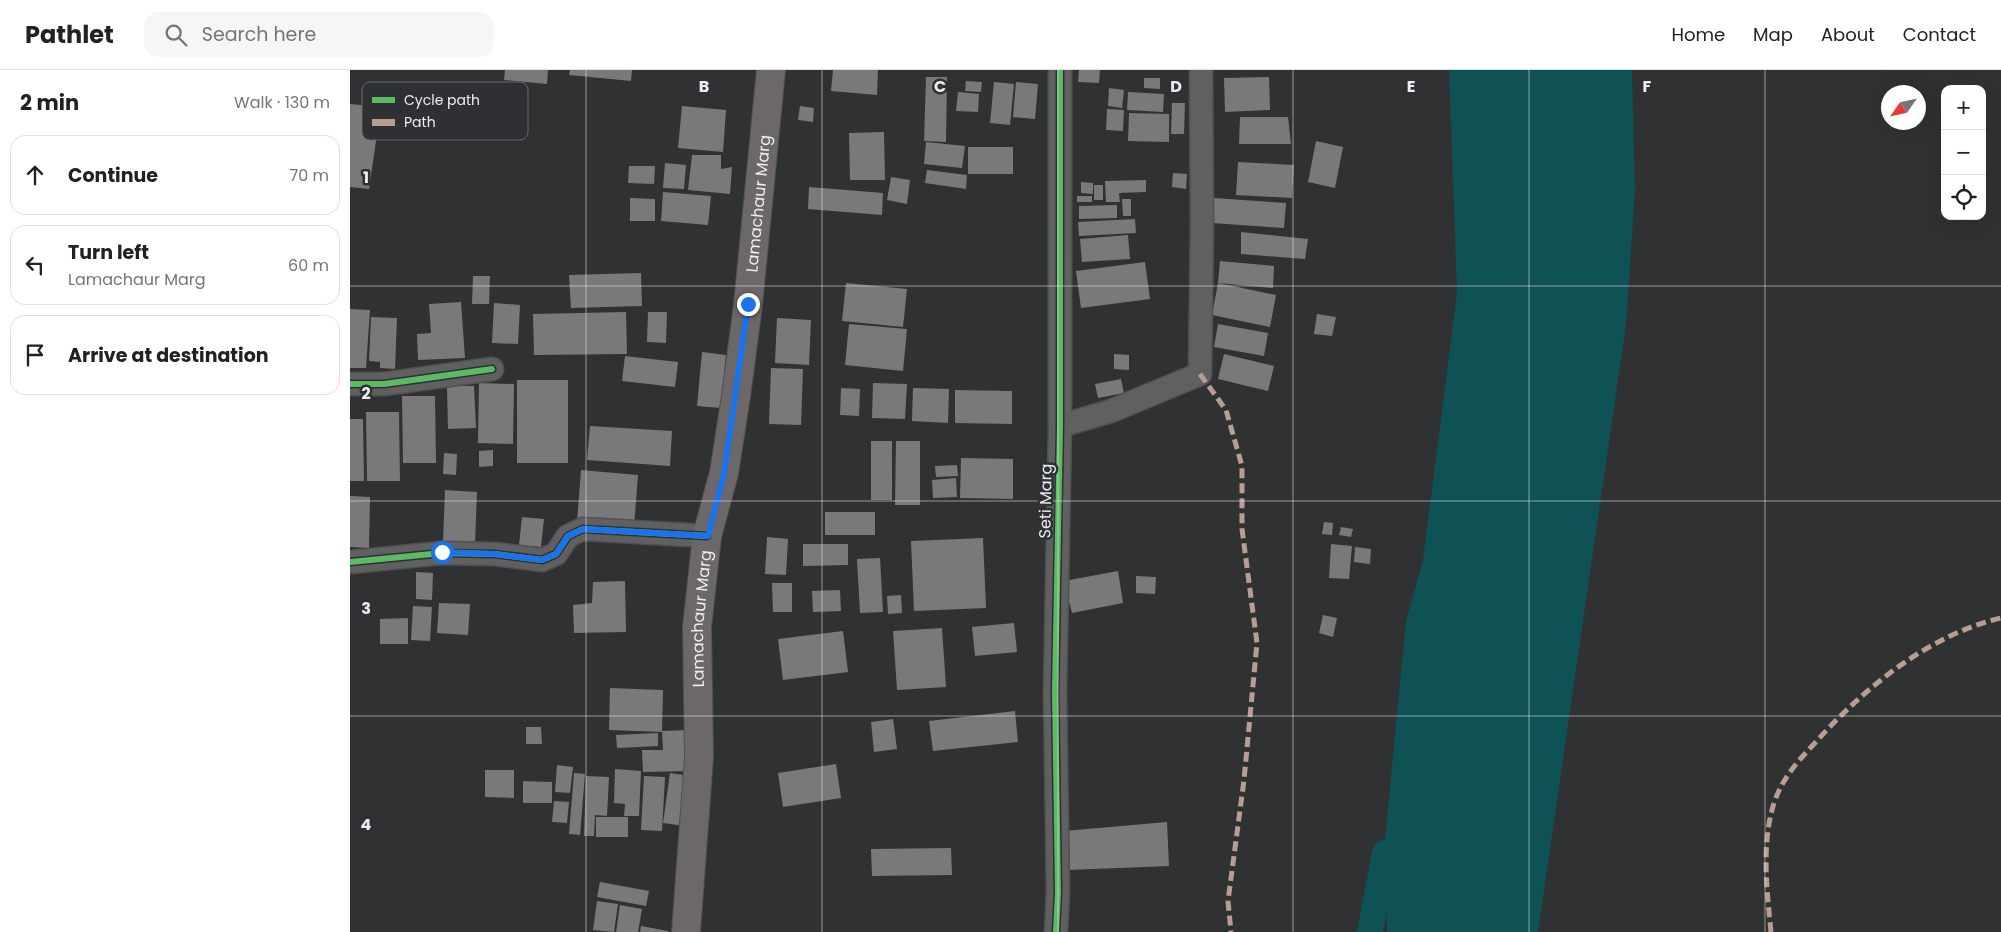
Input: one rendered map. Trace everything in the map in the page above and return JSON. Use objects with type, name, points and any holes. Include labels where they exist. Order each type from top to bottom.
[{"type":"main road","name":"Lamachaur Marg","points":[[686,932],[699,757],[697,627],[708,536],[724,474],[738,386],[771,70]]},
{"type":"street","name":"Seti Marg","points":[[1056,932],[1058,892],[1055,692],[1060,426],[1060,70]]},
{"type":"street","points":[[1060,426],[1112,411],[1200,374],[1202,224],[1200,70]]},
{"type":"street","points":[[350,384],[384,384],[492,369]]},
{"type":"street","points":[[350,562],[442,552],[494,554],[542,560],[556,554],[568,536],[583,529],[708,536]]},
{"type":"water","points":[[1449,70],[1632,70],[1635,191],[1626,325],[1538,932],[1387,932],[1385,839],[1406,621],[1423,560],[1457,293]]},
{"type":"building","points":[[505,70],[548,70],[547,84],[504,80]]},
{"type":"building","points":[[570,70],[632,70],[631,81],[569,75]]},
{"type":"building","points":[[833,70],[878,70],[877,95],[831,91]]},
{"type":"building","points":[[1079,70],[1100,70],[1099,83],[1078,82]]},
{"type":"building","points":[[926,77],[947,77],[946,142],[924,141]]},
{"type":"building","points":[[1269,77],[1270,110],[1225,112],[1224,78]]},
{"type":"building","points":[[1144,78],[1160,78],[1160,89],[1144,88]]},
{"type":"building","points":[[966,81],[982,82],[981,92],[965,91]]},
{"type":"building","points":[[994,82],[1014,84],[1010,125],[990,123]]},
{"type":"building","points":[[1016,82],[1038,84],[1035,119],[1013,117]]},
{"type":"building","points":[[1109,88],[1124,90],[1122,108],[1108,106]]},
{"type":"building","points":[[958,92],[979,94],[978,112],[956,111]]},
{"type":"building","points":[[1128,92],[1164,94],[1163,112],[1127,110]]},
{"type":"building","points":[[1172,103],[1185,103],[1184,134],[1171,134]]},
{"type":"building","points":[[350,104],[362,105],[362,140],[376,140],[369,189],[350,187]]},
{"type":"building","points":[[682,106],[726,110],[723,152],[678,148]]},
{"type":"building","points":[[800,106],[814,108],[813,122],[798,120]]},
{"type":"building","points":[[1107,109],[1124,110],[1123,131],[1106,130]]},
{"type":"building","points":[[1129,113],[1169,114],[1169,142],[1128,141]]},
{"type":"building","points":[[1240,117],[1288,117],[1291,144],[1239,144]]},
{"type":"building","points":[[884,132],[885,180],[850,180],[849,133]]},
{"type":"building","points":[[1316,141],[1343,147],[1335,188],[1308,182]]},
{"type":"building","points":[[926,142],[965,146],[962,168],[924,164]]},
{"type":"building","points":[[968,147],[1013,147],[1013,174],[968,174]]},
{"type":"building","points":[[692,155],[721,155],[721,169],[732,167],[730,194],[688,190]]},
{"type":"building","points":[[1238,162],[1294,165],[1292,198],[1236,195]]},
{"type":"building","points":[[665,163],[686,165],[684,189],[663,188]]},
{"type":"building","points":[[629,166],[655,166],[654,184],[628,183]]},
{"type":"building","points":[[927,170],[967,175],[966,189],[925,183]]},
{"type":"building","points":[[1173,173],[1187,174],[1186,189],[1172,187]]},
{"type":"building","points":[[891,177],[910,180],[907,204],[887,200]]},
{"type":"building","points":[[1146,180],[1146,192],[1119,193],[1120,202],[1106,202],[1105,181]]},
{"type":"building","points":[[1081,182],[1093,183],[1093,194],[1081,193]]},
{"type":"building","points":[[1094,185],[1103,185],[1103,200],[1094,200]]},
{"type":"building","points":[[809,187],[883,193],[882,215],[808,209]]},
{"type":"building","points":[[663,192],[711,196],[708,225],[661,221]]},
{"type":"building","points":[[1077,196],[1092,196],[1092,202],[1077,202]]},
{"type":"building","points":[[630,198],[655,199],[655,221],[630,221]]},
{"type":"building","points":[[1214,198],[1286,203],[1284,228],[1212,223]]},
{"type":"building","points":[[1122,199],[1131,199],[1131,216],[1123,216]]},
{"type":"building","points":[[1117,205],[1117,218],[1079,219],[1079,206]]},
{"type":"building","points":[[1135,219],[1136,233],[1079,236],[1078,222]]},
{"type":"building","points":[[1241,232],[1308,239],[1305,259],[1241,254]]},
{"type":"building","points":[[1128,235],[1130,259],[1082,262],[1080,239]]},
{"type":"building","points":[[1220,261],[1274,266],[1273,288],[1218,283]]},
{"type":"building","points":[[1145,262],[1150,299],[1081,308],[1076,271]]},
{"type":"building","points":[[641,273],[642,306],[571,308],[569,275]]},
{"type":"building","points":[[473,276],[490,276],[489,304],[472,304]]},
{"type":"building","points":[[846,283],[907,289],[903,327],[842,321]]},
{"type":"building","points":[[1218,283],[1276,295],[1270,327],[1212,315]]},
{"type":"building","points":[[461,302],[465,358],[418,360],[417,334],[431,333],[429,304]]},
{"type":"building","points":[[494,303],[520,305],[518,344],[492,343]]},
{"type":"building","points":[[350,309],[370,310],[366,368],[350,368]]},
{"type":"building","points":[[626,312],[627,354],[534,355],[533,314]]},
{"type":"building","points":[[648,312],[667,312],[666,343],[647,342]]},
{"type":"building","points":[[1317,314],[1336,317],[1332,336],[1314,334]]},
{"type":"building","points":[[371,317],[397,318],[395,369],[380,368],[380,362],[369,361]]},
{"type":"building","points":[[777,318],[811,320],[809,365],[775,363]]},
{"type":"building","points":[[849,324],[907,329],[903,371],[845,365]]},
{"type":"building","points":[[1218,324],[1268,333],[1264,356],[1214,347]]},
{"type":"building","points":[[702,352],[726,355],[721,408],[697,406]]},
{"type":"building","points":[[1114,354],[1129,355],[1129,370],[1114,369]]},
{"type":"building","points":[[1224,354],[1274,366],[1268,391],[1218,379]]},
{"type":"building","points":[[625,356],[678,362],[675,387],[622,381]]},
{"type":"building","points":[[771,368],[803,369],[801,425],[769,424]]},
{"type":"building","points":[[1121,379],[1124,393],[1098,398],[1095,384]]},
{"type":"building","points":[[517,380],[568,380],[568,463],[517,463]]},
{"type":"building","points":[[479,383],[514,384],[513,444],[478,443]]},
{"type":"building","points":[[873,383],[907,384],[905,419],[872,418]]},
{"type":"building","points":[[447,386],[474,386],[476,428],[448,429]]},
{"type":"building","points":[[841,388],[860,389],[859,416],[840,415]]},
{"type":"building","points":[[913,388],[949,389],[948,423],[912,421]]},
{"type":"building","points":[[955,390],[1012,391],[1012,424],[955,423]]},
{"type":"building","points":[[402,396],[435,396],[436,463],[403,463]]},
{"type":"building","points":[[366,412],[399,412],[400,481],[367,481]]},
{"type":"building","points":[[350,419],[363,419],[364,481],[350,481]]},
{"type":"building","points":[[590,426],[672,431],[670,466],[587,460]]},
{"type":"building","points":[[871,441],[892,441],[892,500],[871,500]]},
{"type":"building","points":[[896,441],[920,441],[920,505],[895,505]]},
{"type":"building","points":[[493,450],[493,466],[479,467],[479,451]]},
{"type":"building","points":[[444,453],[457,454],[456,475],[443,474]]},
{"type":"building","points":[[961,458],[1013,459],[1013,499],[960,498]]},
{"type":"building","points":[[957,465],[958,476],[936,477],[935,466]]},
{"type":"building","points":[[581,470],[638,475],[634,527],[577,522]]},
{"type":"building","points":[[956,478],[957,497],[933,498],[932,480]]},
{"type":"building","points":[[445,490],[477,492],[475,544],[443,543]]},
{"type":"building","points":[[350,496],[370,497],[369,548],[350,547]]},
{"type":"building","points":[[825,512],[875,512],[875,535],[825,535]]},
{"type":"building","points":[[522,517],[544,519],[541,547],[519,545]]},
{"type":"building","points":[[1324,522],[1333,523],[1332,535],[1322,534]]},
{"type":"building","points":[[1341,527],[1353,529],[1351,537],[1339,535]]},
{"type":"building","points":[[767,537],[788,539],[786,575],[765,574]]},
{"type":"building","points":[[983,538],[986,608],[914,611],[911,541]]},
{"type":"building","points":[[803,544],[848,544],[848,565],[803,566]]},
{"type":"building","points":[[1331,544],[1352,546],[1349,579],[1329,578]]},
{"type":"building","points":[[1355,547],[1371,549],[1370,564],[1354,562]]},
{"type":"building","points":[[880,558],[883,612],[860,613],[857,559]]},
{"type":"building","points":[[1118,571],[1123,603],[1072,613],[1064,581]]},
{"type":"building","points":[[416,572],[433,573],[432,600],[416,599]]},
{"type":"building","points":[[1136,576],[1156,577],[1155,594],[1136,593]]},
{"type":"building","points":[[625,581],[626,632],[574,633],[573,605],[592,603],[593,582]]},
{"type":"building","points":[[772,583],[792,583],[792,612],[773,612]]},
{"type":"building","points":[[840,590],[841,611],[813,612],[812,591]]},
{"type":"building","points":[[901,595],[902,613],[888,614],[887,596]]},
{"type":"building","points":[[439,603],[470,604],[468,635],[437,633]]},
{"type":"building","points":[[413,606],[432,607],[430,641],[411,640]]},
{"type":"building","points":[[1323,615],[1337,618],[1333,637],[1319,633]]},
{"type":"building","points":[[408,618],[408,644],[380,644],[380,619]]},
{"type":"building","points":[[1014,623],[1017,652],[975,656],[972,627]]},
{"type":"building","points":[[942,628],[946,687],[897,690],[893,631]]},
{"type":"building","points":[[843,631],[848,672],[783,680],[778,639]]},
{"type":"building","points":[[610,688],[663,690],[662,732],[609,730]]},
{"type":"building","points":[[1015,711],[1018,742],[933,751],[929,721]]},
{"type":"building","points":[[893,719],[897,749],[874,752],[871,722]]},
{"type":"building","points":[[526,727],[541,727],[542,744],[526,744]]},
{"type":"building","points":[[688,730],[690,771],[643,772],[642,750],[663,750],[662,731]]},
{"type":"building","points":[[658,733],[658,746],[617,748],[616,735]]},
{"type":"building","points":[[836,764],[841,798],[783,807],[778,773]]},
{"type":"building","points":[[557,765],[573,767],[570,793],[555,792]]},
{"type":"building","points":[[615,769],[641,771],[639,816],[624,816],[625,804],[614,803]]},
{"type":"building","points":[[485,770],[514,770],[514,798],[485,797]]},
{"type":"building","points":[[574,773],[585,774],[580,835],[569,834]]},
{"type":"building","points":[[670,773],[690,776],[684,826],[663,823]]},
{"type":"building","points":[[586,776],[609,777],[607,816],[595,815],[594,836],[584,836]]},
{"type":"building","points":[[644,776],[665,777],[662,831],[641,830]]},
{"type":"building","points":[[523,781],[552,782],[552,803],[523,803]]},
{"type":"building","points":[[554,801],[569,802],[567,823],[552,822]]},
{"type":"building","points":[[596,817],[628,817],[628,837],[596,837]]},
{"type":"building","points":[[1167,822],[1169,866],[1068,870],[1064,831]]},
{"type":"building","points":[[951,848],[952,875],[872,876],[871,849]]},
{"type":"building","points":[[600,882],[649,891],[646,906],[597,897]]},
{"type":"building","points":[[597,901],[618,904],[614,932],[593,930]]},
{"type":"building","points":[[620,905],[642,909],[638,932],[616,932]]},
{"type":"building","points":[[641,926],[668,931],[668,932],[640,932]]},
{"type":"waterway","points":[[1370,932],[1385,853]]},
{"type":"marked path","points":[[1200,374],[1226,410],[1242,466],[1242,529],[1257,643],[1244,780],[1228,901],[1231,932]]},
{"type":"marked path","points":[[1771,932],[1766,868],[1767,835],[1777,794],[1791,771],[1833,723],[1875,684],[1898,667],[1948,637],[1974,626],[2001,618]]},
{"type":"cycle path","points":[[1056,932],[1058,892],[1055,692],[1060,426],[1060,70]]},
{"type":"cycle path","points":[[350,384],[384,384],[492,369]]},
{"type":"cycle path","points":[[350,562],[442,553],[495,554],[542,560],[556,554],[568,536],[583,529],[707,536]]},
{"type":"route","points":[[442,552],[494,554],[542,560],[556,554],[568,536],[583,529],[646,531],[708,536],[724,474],[748,304]]}]
